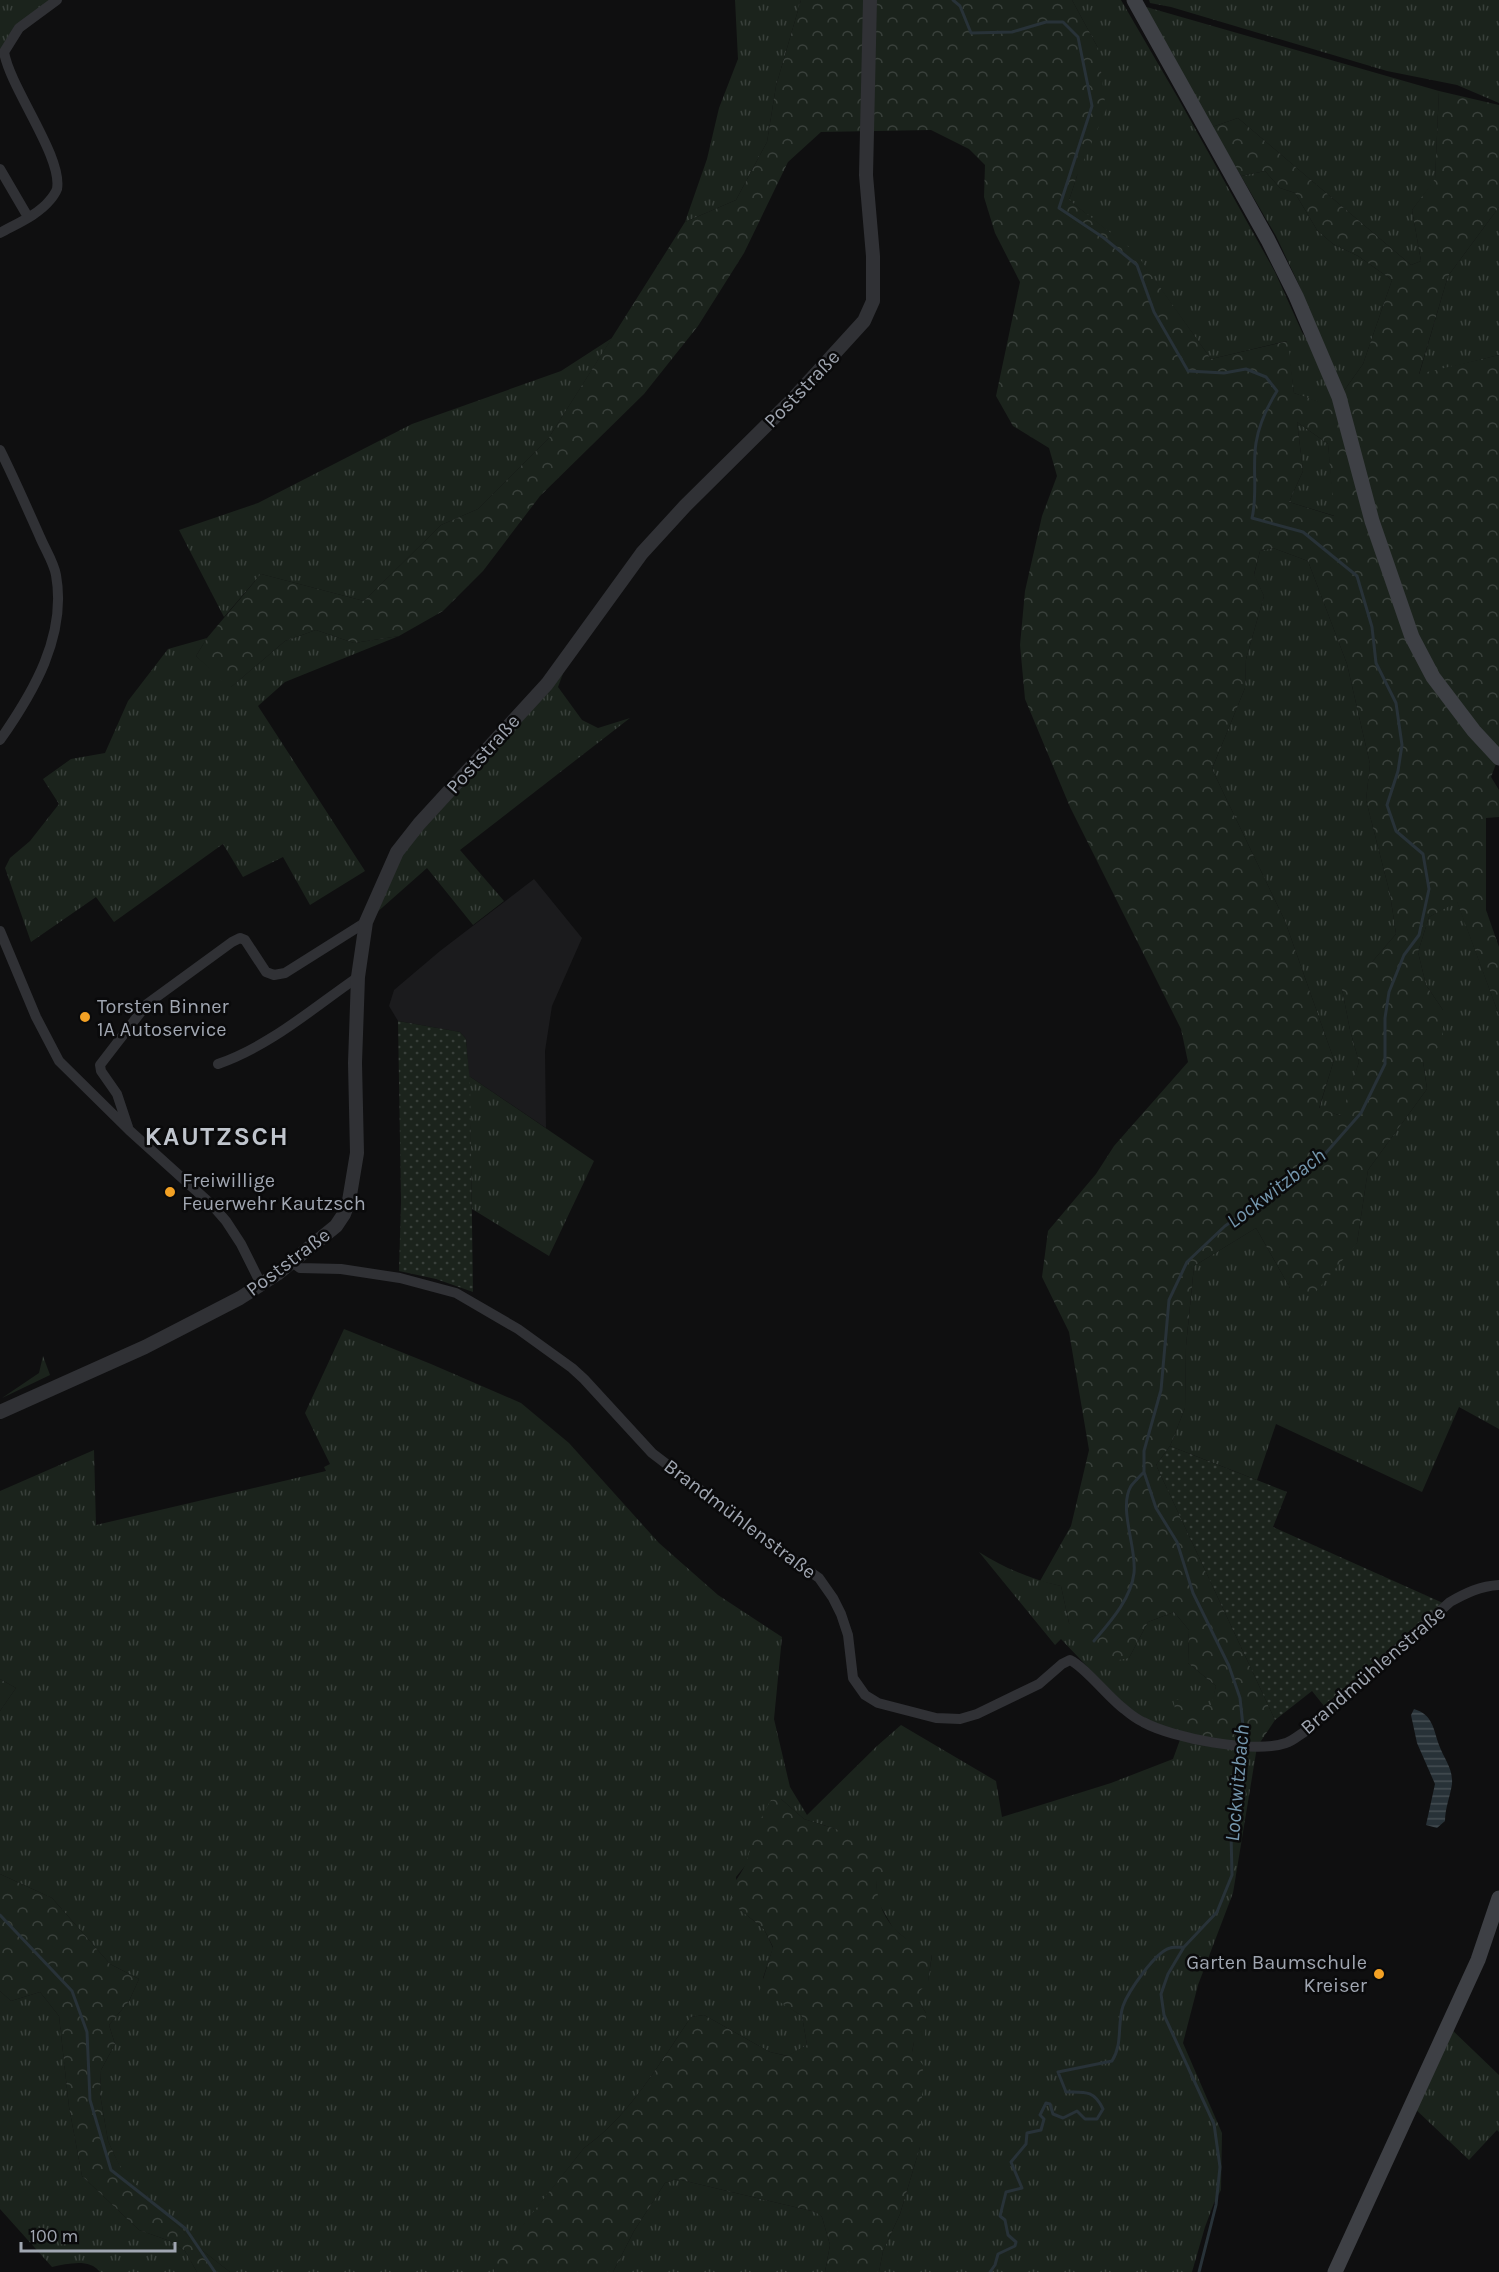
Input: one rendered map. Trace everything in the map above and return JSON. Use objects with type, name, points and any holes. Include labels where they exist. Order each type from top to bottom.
[{"type":"main road","points":[[1134,0],[1268,240],[1296,296],[1339,397],[1372,521],[1413,637],[1433,677],[1474,731],[1499,758]]},
{"type":"main road","points":[[1335,2272],[1478,1960],[1499,1898]]},
{"type":"street","points":[[0,233],[50,201],[57,189],[56,176],[46,147],[2,52],[19,28],[57,0]]},
{"type":"street","name":"Poststraße","points":[[0,1412],[145,1347],[262,1286],[336,1226],[344,1214],[349,1201],[357,1154],[355,1063],[358,977],[366,922],[397,852],[419,824],[547,684],[642,553],[685,506],[792,400],[864,321],[873,300],[873,256],[866,175],[870,0]]},
{"type":"street","points":[[0,170],[28,217]]},
{"type":"street","points":[[0,450],[56,573],[58,604],[52,642],[41,670],[23,708],[0,740]]},
{"type":"street","points":[[129,1130],[117,1094],[100,1071],[100,1065],[147,1004],[240,938],[245,940],[266,972],[274,975],[285,973],[366,922]]},
{"type":"street","points":[[0,931],[36,1017],[59,1062],[215,1209],[240,1244],[262,1286]]},
{"type":"street","points":[[218,1064],[240,1056],[267,1041],[358,977]]},
{"type":"street","name":"Brandmühlenstraße","points":[[292,1262],[300,1268],[341,1269],[400,1278],[456,1293],[518,1329],[572,1368],[660,1459],[775,1548],[819,1578],[841,1614],[848,1635],[853,1678],[865,1695],[878,1703],[936,1719],[960,1719],[976,1714],[1039,1684],[1070,1660],[1142,1722],[1181,1737],[1257,1747],[1287,1743],[1306,1731],[1450,1602],[1470,1591],[1499,1585]]},
{"type":"shaded area","points":[[534,879],[582,938],[552,1006],[545,1051],[546,1128],[469,1076],[466,1039],[460,1032],[398,1021],[389,1006],[394,990],[440,951]]},
{"type":"shaded area","points":[[1414,1709],[1429,1719],[1451,1773],[1452,1784],[1445,1821],[1437,1828],[1426,1825],[1435,1784],[1417,1743],[1411,1715]]},
{"type":"green space","points":[[0,0],[57,0],[0,52]]},
{"type":"green space","points":[[735,0],[801,0],[776,86],[767,142],[736,200],[685,222],[707,159],[719,108],[738,59]]},
{"type":"green space","points":[[801,0],[1072,0],[1098,48],[1106,110],[1069,200],[1135,252],[1211,359],[1288,341],[1294,393],[1337,408],[1343,392],[1363,364],[1392,280],[1358,256],[1333,244],[1317,230],[1295,193],[1280,188],[1265,171],[1241,176],[1212,127],[1238,118],[1411,265],[1421,261],[1412,210],[1435,179],[1439,91],[1499,105],[1499,207],[1448,276],[1419,374],[1499,355],[1499,756],[1491,777],[1499,790],[1499,817],[1486,818],[1486,910],[1499,947],[1499,1015],[1457,902],[1429,917],[1418,952],[1426,985],[1443,1010],[1443,1043],[1423,1061],[1427,1089],[1368,1170],[1357,1243],[1313,1295],[1290,1288],[1256,1228],[1194,1266],[1186,1346],[1185,1408],[1170,1446],[1156,1465],[1275,1720],[1257,1747],[1181,1737],[1173,1699],[1211,1705],[1216,1686],[1188,1663],[1189,1630],[1174,1612],[1148,1622],[1129,1658],[1104,1663],[1069,1623],[1061,1586],[1040,1581],[1071,1526],[1089,1450],[1069,1332],[1042,1277],[1048,1231],[1096,1174],[1114,1146],[1188,1062],[1181,1029],[1070,807],[1025,699],[1020,645],[1025,591],[1042,516],[1057,476],[1049,448],[1013,426],[996,396],[1020,282],[995,233],[984,197],[985,165],[969,149],[931,130],[821,132],[788,162],[744,253],[698,326],[644,394],[540,496],[483,571],[443,611],[399,636],[354,643],[316,630],[285,641],[230,688],[196,656],[207,638],[261,574],[364,601],[441,525],[478,509],[548,439],[685,222],[736,200],[767,142],[776,86]],"holes":[[[1297,422],[1328,444],[1334,516],[1289,502],[1303,471]],[[1273,548],[1308,561],[1347,664],[1370,764],[1366,800],[1390,894],[1396,934],[1372,962],[1350,964],[1342,989],[1359,1062],[1341,1116],[1319,1108],[1334,1060],[1285,921],[1212,769],[1245,688],[1246,659],[1264,596],[1254,574],[1260,551]]]},
{"type":"green space","points":[[1072,0],[1121,0],[1275,272],[1302,332],[1319,359],[1337,409],[1294,393],[1287,341],[1211,359],[1135,253],[1069,200],[1077,176],[1098,48]]},
{"type":"green space","points":[[1149,0],[1499,0],[1499,103],[1457,85],[1387,71],[1171,7],[1150,3]]},
{"type":"green space","points":[[1143,6],[1439,91],[1435,180],[1412,210],[1421,261],[1411,265],[1238,118],[1212,127]]},
{"type":"green space","points":[[1265,171],[1280,188],[1295,193],[1317,230],[1333,244],[1358,256],[1392,280],[1363,364],[1343,392],[1276,236],[1241,176]]},
{"type":"green space","points":[[1499,207],[1499,355],[1419,375],[1448,276]]},
{"type":"green space","points":[[612,338],[548,439],[478,509],[441,525],[364,601],[261,574],[224,617],[179,530],[258,503],[412,424],[561,371]]},
{"type":"green space","points":[[1297,422],[1328,444],[1335,516],[1289,502],[1303,471]]},
{"type":"green space","points":[[1273,548],[1308,561],[1347,664],[1370,764],[1366,800],[1390,894],[1396,934],[1372,962],[1342,989],[1359,1062],[1342,1116],[1319,1109],[1334,1060],[1285,921],[1212,769],[1245,688],[1246,659],[1264,596],[1254,575],[1260,551]]},
{"type":"green space","points":[[316,630],[354,643],[399,636],[285,682],[258,706],[365,871],[310,905],[283,857],[243,877],[223,844],[114,922],[96,897],[31,942],[5,868],[10,858],[30,841],[59,804],[43,779],[71,759],[105,753],[128,701],[168,649],[207,638],[196,656],[231,687],[285,641]]},
{"type":"green space","points":[[572,649],[558,687],[582,720],[598,728],[630,718],[460,850],[504,901],[473,925],[427,868],[366,922],[397,852]]},
{"type":"green space","points":[[1457,901],[1499,1015],[1499,1429],[1459,1407],[1422,1492],[1276,1424],[1257,1480],[1170,1446],[1185,1408],[1186,1346],[1194,1266],[1256,1228],[1290,1288],[1357,1243],[1368,1170],[1427,1089],[1423,1061],[1443,1010],[1426,985],[1418,952],[1429,917]]},
{"type":"green space","points":[[398,1021],[460,1032],[466,1039],[470,1083],[473,1292],[436,1279],[399,1271],[401,1202]]},
{"type":"green space","points":[[469,1076],[594,1161],[549,1256],[472,1209]]},
{"type":"green space","points":[[344,1329],[521,1403],[569,1443],[659,1543],[718,1595],[782,1637],[774,1719],[790,1787],[807,1815],[901,1725],[996,1781],[1002,1817],[1111,1783],[1173,1759],[1181,1737],[1148,1725],[1115,1696],[1061,1639],[1055,1645],[979,1552],[1018,1572],[1061,1586],[1069,1623],[1129,1658],[1148,1622],[1174,1612],[1189,1630],[1188,1663],[1216,1686],[1212,1705],[1257,1747],[1233,1893],[1198,1985],[1183,2043],[1222,2133],[1221,2190],[1205,2227],[1192,2272],[879,2272],[883,2251],[900,2214],[920,2147],[912,2052],[926,2013],[919,2002],[919,1991],[928,1981],[932,1955],[913,1945],[893,1928],[877,1900],[876,1880],[836,1829],[804,1819],[781,1799],[745,1866],[736,1877],[739,1909],[764,1929],[773,1948],[763,1978],[775,1998],[802,2016],[807,2045],[788,2056],[770,2052],[704,2015],[691,2017],[630,2105],[584,2148],[496,2260],[494,2272],[230,2272],[203,2251],[122,2172],[108,2141],[100,2094],[101,2070],[115,2044],[109,2025],[129,2001],[139,1979],[110,1964],[52,1898],[0,1874],[0,1711],[16,1688],[0,1679],[0,1491],[94,1450],[96,1525],[326,1471],[324,1467],[330,1464],[305,1413]]},
{"type":"green space","points":[[43,1356],[50,1375],[2,1398],[39,1373]]},
{"type":"green space","points":[[1170,1446],[1287,1492],[1273,1527],[1443,1603],[1324,1706],[1312,1691],[1275,1720],[1156,1465]]},
{"type":"green space","points":[[0,1679],[16,1688],[0,1711]]},
{"type":"green space","points":[[781,1799],[804,1819],[836,1829],[865,1847],[886,1871],[876,1880],[881,1906],[886,1917],[900,1934],[932,1954],[928,1982],[919,1992],[919,2002],[926,2013],[925,2036],[914,2042],[912,2052],[923,2065],[920,2147],[900,2214],[883,2251],[879,2272],[825,2272],[830,2245],[822,2217],[816,2212],[677,2179],[665,2183],[634,2231],[613,2272],[494,2272],[495,2260],[584,2148],[630,2105],[691,2017],[704,2015],[770,2052],[787,2056],[807,2045],[802,2016],[775,1999],[757,1999],[773,1947],[764,1929],[739,1909],[729,1892],[746,1863],[766,1808],[771,1800]]},
{"type":"green space","points":[[0,1874],[52,1898],[110,1964],[139,1979],[129,2001],[109,2025],[115,2044],[101,2070],[100,2094],[108,2141],[122,2171],[203,2251],[230,2272],[197,2272],[185,2251],[170,2241],[139,2230],[82,2176],[69,2107],[59,2016],[40,1992],[11,2001],[0,1991]]},
{"type":"green space","points":[[0,1991],[11,2001],[40,1992],[59,2016],[69,2107],[82,2176],[139,2230],[170,2241],[185,2251],[197,2272],[100,2272],[84,2263],[52,2267],[0,2209]]},
{"type":"green space","points":[[1448,2026],[1499,2075],[1499,2132],[1497,2130],[1469,2160],[1412,2106]]},
{"type":"green space","points":[[677,2179],[816,2212],[822,2217],[830,2245],[825,2272],[613,2272],[634,2231],[665,2183]]},
{"type":"waterway","name":"Lockwitzbach","points":[[953,0],[960,6],[971,33],[1012,32],[1046,22],[1063,22],[1078,37],[1092,106],[1059,208],[1104,238],[1137,265],[1154,312],[1188,371],[1224,373],[1246,369],[1266,377],[1277,391],[1257,436],[1255,499],[1252,518],[1303,532],[1357,576],[1372,627],[1376,663],[1396,703],[1402,745],[1398,771],[1387,805],[1396,831],[1423,854],[1429,889],[1419,935],[1404,955],[1389,992],[1385,1018],[1385,1064],[1361,1113],[1317,1163],[1225,1226],[1187,1262],[1169,1300],[1161,1390],[1144,1451],[1144,1472],[1156,1508],[1177,1542],[1193,1593],[1229,1666],[1240,1698],[1242,1743]]},
{"type":"waterway","points":[[1094,1641],[1119,1610],[1132,1583],[1134,1563],[1126,1505],[1131,1486],[1144,1472]]},
{"type":"waterway","name":"Lockwitzbach","points":[[1199,2272],[1216,2205],[1220,2167],[1214,2124],[1164,2015],[1161,1994],[1168,1974],[1184,1947],[1217,1912],[1232,1875],[1231,1833],[1241,1749]]},
{"type":"waterway","points":[[0,1915],[72,1991],[87,2032],[90,2100],[111,2170],[186,2229],[215,2272]]},
{"type":"waterway","points":[[990,2272],[998,2254],[1015,2246],[1016,2242],[1008,2235],[1005,2220],[1000,2216],[1006,2192],[1022,2188],[1011,2162],[1026,2144],[1027,2133],[1041,2130],[1044,2119],[1040,2115],[1046,2103],[1050,2104],[1053,2114],[1063,2118],[1077,2111],[1085,2119],[1097,2119],[1103,2109],[1096,2098],[1088,2093],[1066,2092],[1058,2072],[1112,2061],[1118,2048],[1123,2006],[1130,1992],[1150,1964],[1164,1951],[1184,1947]]},
{"type":"place","name":"Torsten Binner 1A Autoservice","points":[[85,1017]]},
{"type":"place","name":"Freiwillige Feuerwehr Kautzsch","points":[[170,1192]]},
{"type":"place","name":"Garten Baumschule Kreiser","points":[[1379,1974]]},
{"type":"district","name":"KAUTZSCH","points":[[217,1136]]}]
